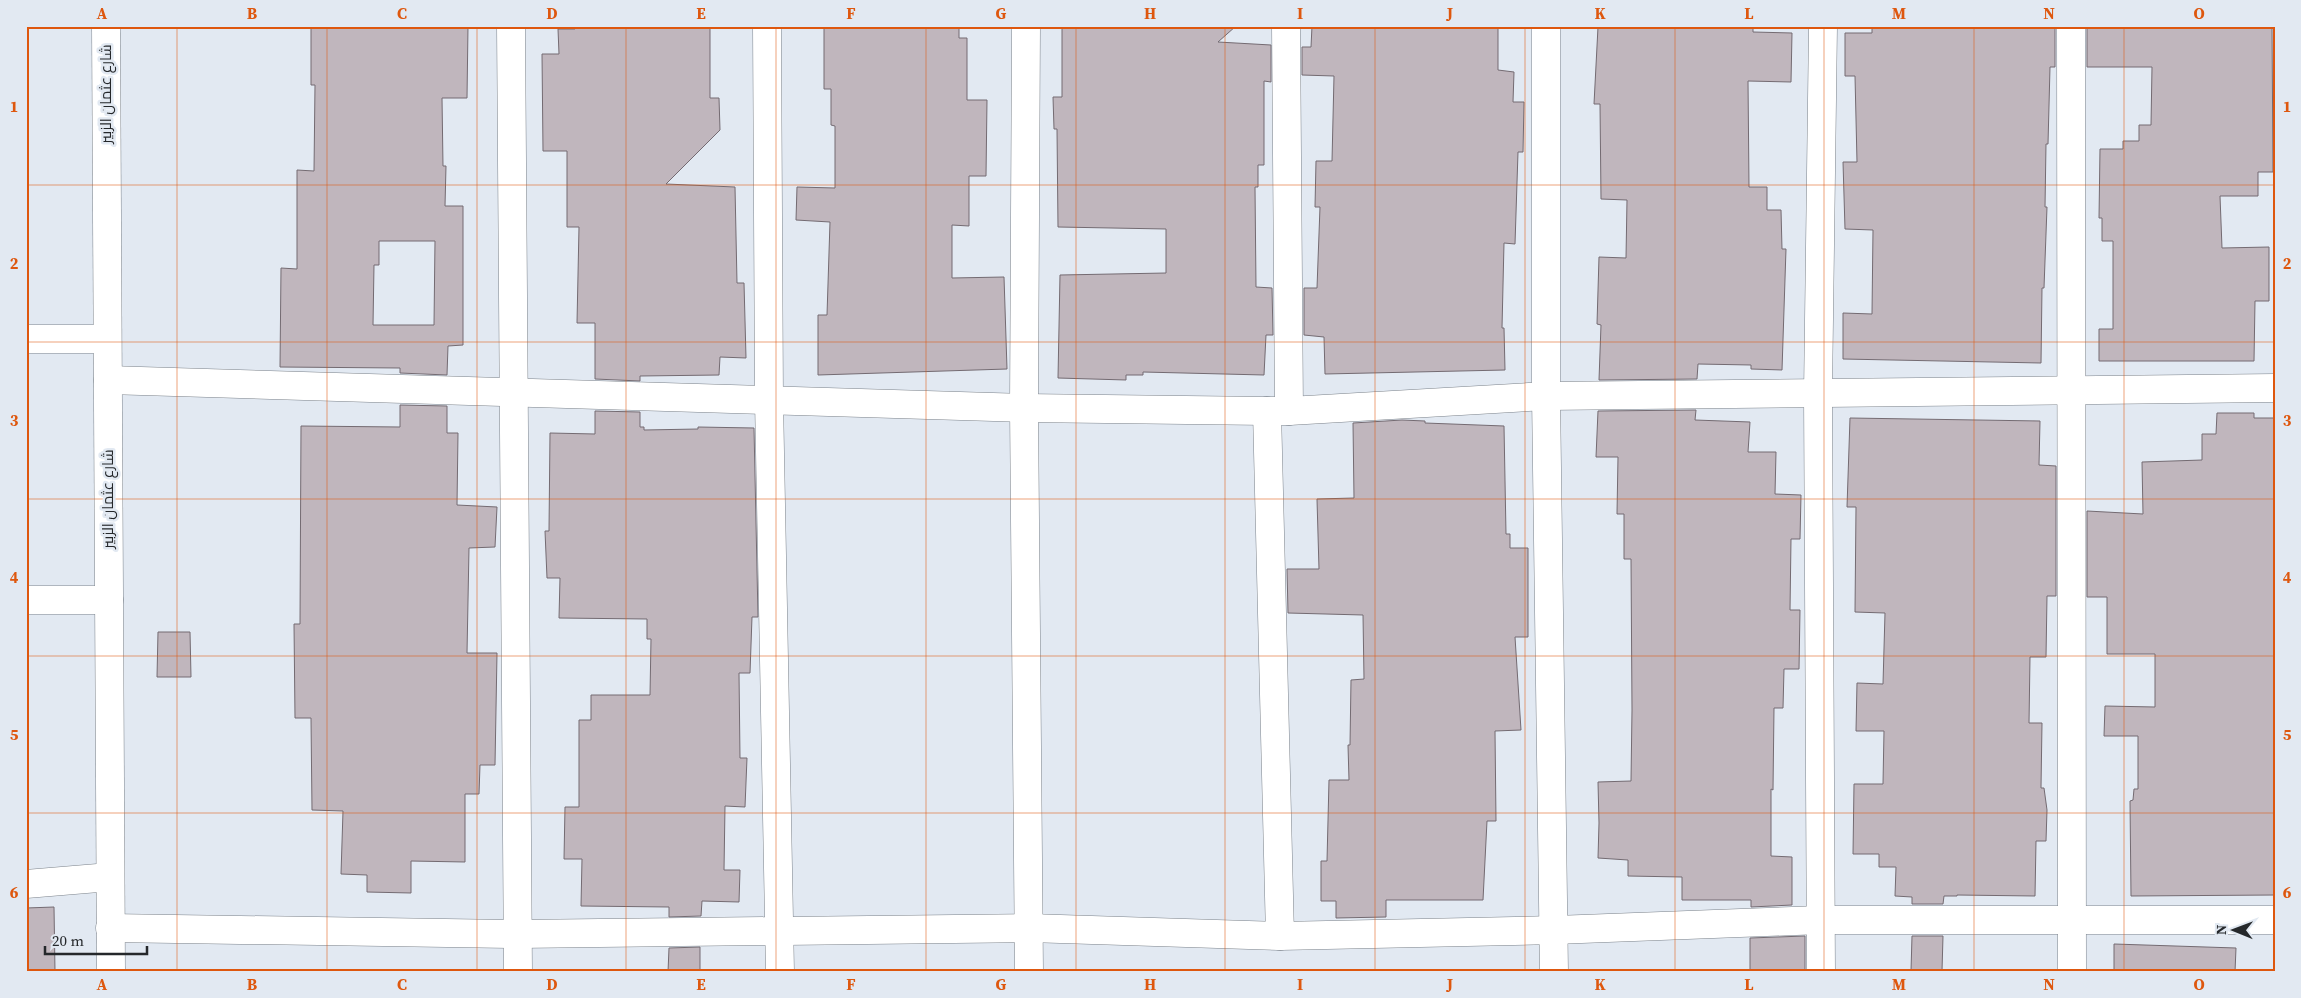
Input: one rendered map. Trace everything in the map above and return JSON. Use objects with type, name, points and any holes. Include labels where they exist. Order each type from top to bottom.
[{"type":"street","name":"شارع عثمان الزبير","points":[[106,26],[111,972]]},
{"type":"street","points":[[511,26],[512,393],[518,972]]},
{"type":"street","points":[[767,26],[770,400],[781,930],[780,972]]},
{"type":"street","points":[[1026,26],[1024,408],[1030,972]]},
{"type":"street","points":[[1280,936],[1278,411],[1286,26]]},
{"type":"street","points":[[1546,26],[1546,396],[1555,930],[1554,972]]},
{"type":"street","points":[[1821,972],[1818,393],[1822,26]]},
{"type":"street","points":[[2071,26],[2072,972]]},
{"type":"street","points":[[26,339],[107,339]]},
{"type":"street","points":[[108,380],[1024,408],[1278,411],[1546,396],[2275,388]]},
{"type":"street","points":[[26,600],[109,600]]},
{"type":"street","points":[[26,884],[110,877]]},
{"type":"street","points":[[110,928],[518,934],[1029,928],[1280,936],[1555,930],[1821,920],[2275,920]]},
{"type":"building","points":[[311,26],[468,26],[467,98],[442,98],[443,166],[446,166],[445,206],[463,206],[463,345],[448,346],[447,375],[400,373],[400,368],[280,367],[281,268],[297,269],[297,170],[314,171],[315,85],[311,85]],"holes":[[[379,241],[435,241],[434,325],[373,325],[374,265],[379,265]]]},
{"type":"building","points":[[575,26],[710,26],[710,98],[719,98],[720,130],[666,184],[735,187],[737,283],[744,283],[746,358],[720,357],[719,375],[640,376],[640,381],[595,379],[595,323],[577,323],[579,227],[567,227],[567,151],[543,151],[542,54],[559,54],[558,29],[575,29]]},
{"type":"building","points":[[824,26],[959,26],[959,38],[967,38],[967,100],[987,100],[986,176],[969,176],[969,226],[952,225],[952,278],[1004,277],[1007,369],[818,375],[818,315],[827,315],[830,222],[796,220],[797,187],[835,188],[835,126],[831,125],[831,89],[824,89]]},
{"type":"building","points":[[1062,26],[1236,26],[1218,42],[1271,45],[1271,82],[1264,81],[1264,165],[1258,165],[1258,187],[1255,187],[1256,287],[1272,288],[1273,335],[1266,335],[1264,375],[1143,372],[1143,375],[1126,375],[1126,380],[1058,378],[1060,275],[1166,273],[1166,229],[1058,227],[1057,129],[1054,129],[1053,97],[1062,97]]},
{"type":"building","points":[[1312,26],[1498,26],[1498,70],[1514,72],[1513,102],[1524,102],[1523,152],[1518,152],[1515,244],[1504,243],[1502,328],[1504,328],[1505,370],[1325,374],[1324,337],[1304,335],[1304,288],[1317,288],[1320,207],[1315,207],[1316,161],[1332,161],[1334,76],[1302,75],[1302,47],[1311,47]]},
{"type":"building","points":[[1622,26],[1753,26],[1753,32],[1792,33],[1791,82],[1748,81],[1749,187],[1767,187],[1767,210],[1781,210],[1782,249],[1786,249],[1782,370],[1751,369],[1751,365],[1698,364],[1697,379],[1599,380],[1601,325],[1597,324],[1599,257],[1626,258],[1627,200],[1601,199],[1600,104],[1594,104],[1598,27],[1621,28]]},
{"type":"building","points":[[1872,26],[2055,26],[2055,67],[2050,67],[2048,144],[2046,144],[2045,207],[2047,207],[2044,288],[2042,288],[2041,363],[1843,359],[1843,313],[1872,314],[1873,230],[1845,229],[1843,162],[1857,162],[1855,76],[1845,76],[1845,33],[1872,33]]},
{"type":"building","points":[[2087,26],[2272,26],[2273,172],[2258,172],[2258,196],[2220,196],[2222,248],[2269,247],[2269,301],[2255,301],[2254,361],[2099,361],[2099,329],[2113,329],[2113,241],[2102,241],[2102,218],[2099,218],[2100,149],[2123,149],[2123,141],[2139,141],[2139,125],[2151,125],[2152,67],[2087,67]]},
{"type":"building","points":[[400,405],[447,406],[447,433],[458,433],[457,505],[497,507],[495,547],[469,548],[467,653],[497,653],[495,765],[480,765],[479,794],[465,794],[465,862],[411,861],[411,893],[367,892],[367,875],[341,874],[343,811],[312,810],[311,718],[295,718],[294,624],[300,624],[301,426],[400,427]]},
{"type":"building","points":[[1696,410],[1695,420],[1750,422],[1748,452],[1776,452],[1775,494],[1801,495],[1800,539],[1791,539],[1790,610],[1800,610],[1799,669],[1784,669],[1783,708],[1774,708],[1773,790],[1771,789],[1771,856],[1792,857],[1792,905],[1751,907],[1751,900],[1682,900],[1682,877],[1628,876],[1628,860],[1598,858],[1598,782],[1631,781],[1632,710],[1631,559],[1624,559],[1624,514],[1617,514],[1618,457],[1596,457],[1598,411]]},
{"type":"building","points":[[595,411],[640,412],[640,427],[644,427],[644,430],[698,429],[698,427],[754,428],[758,617],[752,617],[750,673],[739,673],[740,758],[747,758],[745,807],[725,806],[724,870],[740,870],[739,902],[702,901],[701,916],[669,917],[669,907],[581,906],[582,859],[564,859],[565,807],[579,807],[579,720],[591,720],[591,695],[650,695],[651,639],[647,639],[647,619],[559,618],[560,578],[547,578],[545,531],[549,531],[550,433],[595,434]]},
{"type":"building","points":[[2217,413],[2254,413],[2254,418],[2275,418],[2275,895],[2131,896],[2130,801],[2133,800],[2134,789],[2138,789],[2138,736],[2104,736],[2105,706],[2155,707],[2155,654],[2107,654],[2107,597],[2087,597],[2087,511],[2143,514],[2142,462],[2202,460],[2202,434],[2216,434]]},
{"type":"building","points":[[1850,418],[2040,421],[2039,465],[2056,466],[2056,596],[2047,596],[2046,657],[2030,657],[2029,723],[2042,723],[2041,788],[2044,788],[2047,810],[2046,841],[2036,841],[2035,896],[1957,895],[1944,896],[1943,904],[1912,904],[1912,897],[1895,896],[1896,867],[1879,867],[1879,854],[1853,854],[1854,784],[1883,784],[1884,731],[1856,731],[1857,683],[1883,684],[1885,613],[1855,612],[1856,507],[1847,507]]},
{"type":"building","points":[[1402,420],[1425,421],[1425,423],[1504,426],[1506,534],[1510,534],[1510,548],[1528,548],[1528,637],[1515,637],[1521,730],[1495,731],[1496,821],[1487,821],[1483,900],[1386,900],[1386,917],[1336,918],[1336,901],[1321,901],[1321,861],[1327,861],[1329,780],[1349,780],[1348,745],[1350,745],[1351,680],[1364,679],[1363,615],[1288,613],[1287,569],[1319,569],[1317,499],[1354,498],[1353,423]]},
{"type":"building","points":[[158,632],[190,632],[191,677],[157,677]]},
{"type":"building","points":[[54,907],[55,972],[26,972],[26,908]]},
{"type":"building","points":[[1805,936],[1805,972],[1750,972],[1750,938]]},
{"type":"building","points":[[1912,936],[1943,936],[1942,971],[1911,971]]},
{"type":"building","points":[[2114,944],[2236,948],[2235,972],[2114,972]]},
{"type":"building","points":[[700,947],[700,972],[668,972],[669,948]]}]
